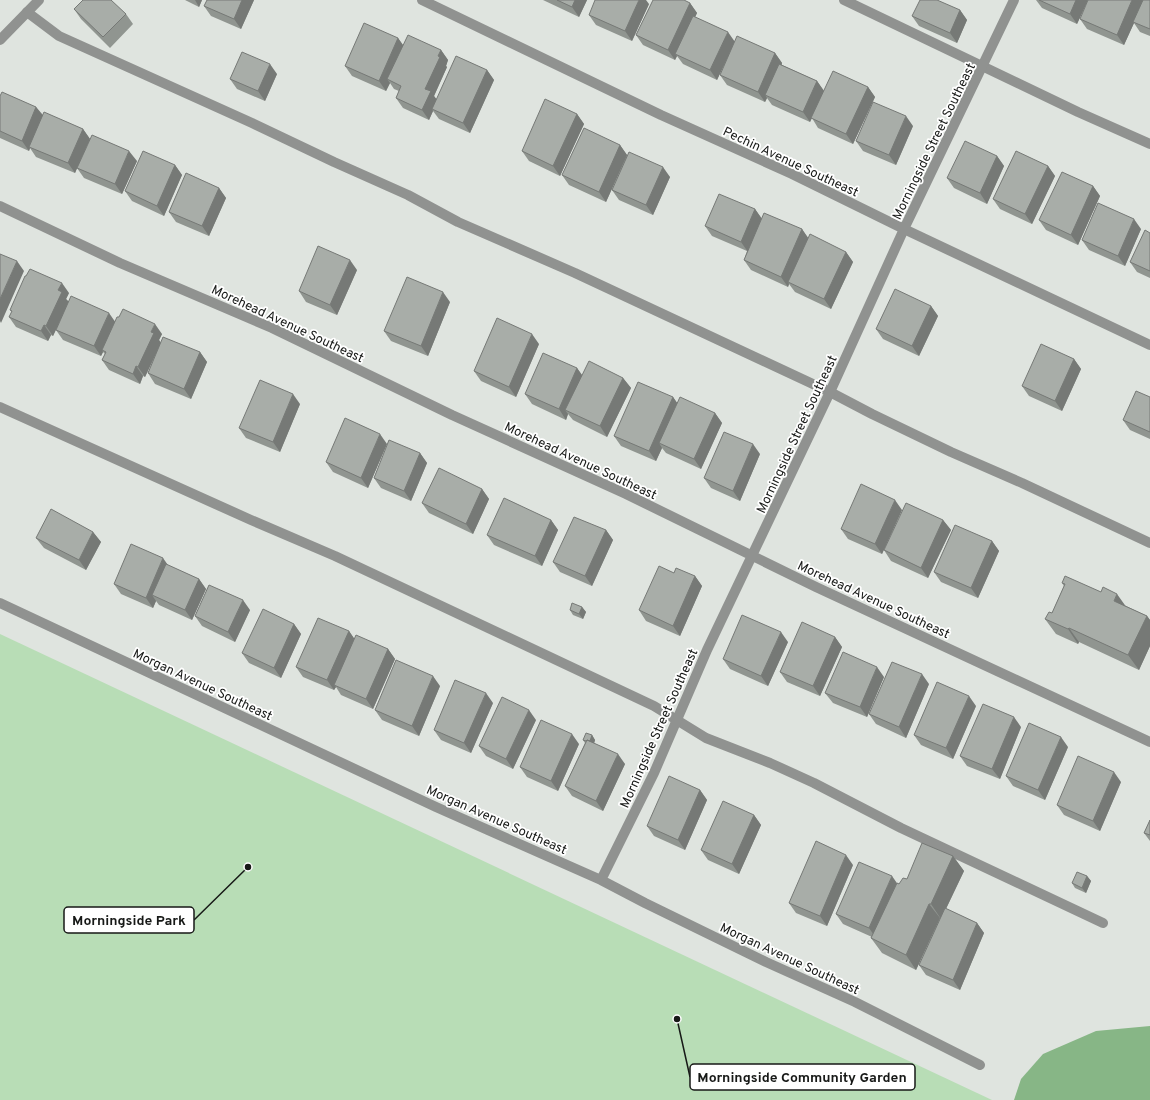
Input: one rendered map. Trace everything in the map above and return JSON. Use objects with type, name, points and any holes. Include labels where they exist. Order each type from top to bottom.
[{"type":"street","points":[[0,40],[38,0]]},
{"type":"street","name":"Pechin Avenue Southeast","points":[[422,0],[661,115],[792,174],[904,229],[1150,345]]},
{"type":"street","points":[[844,0],[1078,112],[1150,144]]},
{"type":"street","name":"Morningside Street Southeast","points":[[601,880],[654,773],[707,650],[830,392],[904,229],[1014,0]]},
{"type":"street","points":[[27,12],[60,36],[408,195],[458,222],[575,273],[830,392],[951,452],[1022,483],[1150,543]]},
{"type":"street","name":"Morehead Avenue Southeast","points":[[0,206],[120,264],[272,328],[445,412],[618,491],[816,587],[1150,742]]},
{"type":"street","points":[[0,407],[251,520],[336,556],[654,706],[706,738],[770,762],[901,828],[1103,923]]},
{"type":"street","name":"Morgan Avenue Southeast","points":[[0,604],[429,804],[601,880],[766,962],[855,1002],[980,1065]]},
{"type":"green space","points":[[0,634],[992,1100],[0,1100]]},
{"type":"green space","points":[[1150,1026],[1150,1100],[1014,1100],[1021,1079],[1043,1054],[1096,1031]]},
{"type":"building","points":[[83,0],[111,0],[126,14],[103,37],[74,9]]},
{"type":"building","points":[[207,0],[242,0],[234,19],[204,6]]},
{"type":"building","points":[[557,0],[575,0],[572,7]]},
{"type":"building","points":[[595,0],[639,0],[625,31],[589,15]]},
{"type":"building","points":[[653,0],[684,0],[690,3],[668,50],[636,35]]},
{"type":"building","points":[[920,0],[937,0],[960,10],[950,33],[912,16]]},
{"type":"building","points":[[1039,0],[1076,0],[1070,14]]},
{"type":"building","points":[[1088,0],[1132,0],[1117,35],[1080,19]]},
{"type":"building","points":[[1143,0],[1150,0],[1150,29],[1133,22]]},
{"type":"building","points":[[693,16],[728,32],[710,70],[675,54]]},
{"type":"building","points":[[364,23],[398,38],[379,81],[345,66]]},
{"type":"building","points":[[408,35],[441,50],[438,56],[440,57],[425,89],[431,91],[422,110],[396,98],[401,86],[387,79]]},
{"type":"building","points":[[737,36],[775,53],[758,92],[720,75]]},
{"type":"building","points":[[242,52],[270,64],[258,91],[230,79]]},
{"type":"building","points":[[456,56],[487,70],[463,123],[432,109]]},
{"type":"building","points":[[779,64],[817,81],[803,112],[765,95]]},
{"type":"building","points":[[833,71],[868,87],[846,134],[811,118]]},
{"type":"building","points":[[2,92],[36,107],[22,141],[0,131],[0,96]]},
{"type":"building","points":[[545,99],[577,114],[553,166],[522,151]]},
{"type":"building","points":[[873,102],[906,116],[889,155],[856,141]]},
{"type":"building","points":[[44,112],[83,129],[68,163],[29,147]]},
{"type":"building","points":[[584,128],[620,145],[599,192],[562,175]]},
{"type":"building","points":[[92,135],[129,151],[115,184],[77,168]]},
{"type":"building","points":[[965,141],[997,156],[980,193],[947,178]]},
{"type":"building","points":[[143,151],[175,165],[157,206],[125,191]]},
{"type":"building","points":[[1016,151],[1048,166],[1025,214],[993,199]]},
{"type":"building","points":[[629,152],[663,167],[646,205],[612,190]]},
{"type":"building","points":[[1062,172],[1093,186],[1071,235],[1039,220]]},
{"type":"building","points":[[186,173],[219,188],[202,226],[169,212]]},
{"type":"building","points":[[719,194],[755,209],[741,242],[705,226]]},
{"type":"building","points":[[1098,203],[1134,219],[1118,256],[1082,240]]},
{"type":"building","points":[[764,213],[802,229],[781,277],[744,260]]},
{"type":"building","points":[[1145,230],[1150,233],[1150,271],[1130,262]]},
{"type":"building","points":[[810,234],[846,252],[824,299],[788,282]]},
{"type":"building","points":[[318,246],[350,260],[330,305],[299,291]]},
{"type":"building","points":[[0,254],[17,261],[0,299]]},
{"type":"building","points":[[30,269],[62,283],[58,290],[62,292],[46,326],[44,325],[41,331],[9,317],[12,311],[10,310],[25,276]]},
{"type":"building","points":[[407,277],[443,292],[421,346],[384,331]]},
{"type":"building","points":[[895,289],[931,306],[912,346],[876,329]]},
{"type":"building","points":[[71,296],[109,313],[94,346],[56,330]]},
{"type":"building","points":[[123,309],[155,324],[151,332],[154,333],[138,367],[136,366],[133,374],[102,360],[106,352],[102,350],[117,317],[119,317]]},
{"type":"building","points":[[497,318],[532,334],[509,387],[474,371]]},
{"type":"building","points":[[163,337],[200,352],[184,389],[148,373]]},
{"type":"building","points":[[1041,344],[1074,359],[1055,401],[1022,386]]},
{"type":"building","points":[[543,353],[577,368],[559,409],[525,394]]},
{"type":"building","points":[[589,361],[623,378],[600,426],[565,410]]},
{"type":"building","points":[[260,380],[293,394],[273,442],[239,428]]},
{"type":"building","points":[[638,382],[673,397],[649,451],[614,436]]},
{"type":"building","points":[[1136,391],[1150,397],[1150,432],[1123,420]]},
{"type":"building","points":[[680,397],[715,413],[694,459],[659,443]]},
{"type":"building","points":[[345,418],[380,434],[361,478],[326,462]]},
{"type":"building","points":[[724,432],[753,444],[733,491],[704,478]]},
{"type":"building","points":[[389,440],[420,453],[404,491],[374,478]]},
{"type":"building","points":[[439,468],[482,489],[466,524],[422,503]]},
{"type":"building","points":[[861,484],[895,500],[875,544],[841,529]]},
{"type":"building","points":[[504,498],[551,520],[535,556],[487,535]]},
{"type":"building","points":[[906,503],[943,520],[921,568],[884,550]]},
{"type":"building","points":[[51,509],[93,532],[79,560],[36,538]]},
{"type":"building","points":[[574,517],[606,530],[585,576],[553,562]]},
{"type":"building","points":[[955,525],[992,541],[971,588],[934,572]]},
{"type":"building","points":[[131,544],[163,558],[146,598],[114,584]]},
{"type":"building","points":[[166,564],[199,579],[185,610],[152,595]]},
{"type":"building","points":[[659,566],[674,573],[676,568],[695,576],[673,626],[639,610]]},
{"type":"building","points":[[1065,576],[1101,592],[1103,587],[1117,594],[1114,601],[1147,616],[1128,655],[1069,628],[1068,629],[1045,619],[1049,612],[1052,613],[1065,584],[1062,583]]},
{"type":"building","points":[[209,585],[243,600],[228,632],[195,616]]},
{"type":"building","points":[[572,603],[582,607],[579,614],[570,610]]},
{"type":"building","points":[[263,609],[294,624],[274,668],[242,653]]},
{"type":"building","points":[[742,615],[781,632],[761,676],[723,659]]},
{"type":"building","points":[[318,618],[349,631],[327,680],[296,667]]},
{"type":"building","points":[[802,622],[835,637],[813,686],[780,672]]},
{"type":"building","points":[[356,635],[388,649],[366,699],[334,685]]},
{"type":"building","points":[[843,652],[877,667],[860,707],[825,693]]},
{"type":"building","points":[[396,660],[433,676],[412,726],[375,710]]},
{"type":"building","points":[[892,662],[922,674],[899,727],[869,714]]},
{"type":"building","points":[[455,680],[486,693],[464,743],[434,730]]},
{"type":"building","points":[[937,682],[969,696],[946,748],[914,735]]},
{"type":"building","points":[[502,697],[529,710],[506,759],[479,746]]},
{"type":"building","points":[[983,704],[1014,717],[992,769],[960,756]]},
{"type":"building","points":[[541,720],[572,734],[551,781],[520,767]]},
{"type":"building","points":[[1029,723],[1061,737],[1038,790],[1006,776]]},
{"type":"building","points":[[586,733],[592,735],[590,741],[583,740]]},
{"type":"building","points":[[587,740],[618,754],[596,801],[565,786]]},
{"type":"building","points":[[1078,756],[1114,772],[1093,821],[1057,805]]},
{"type":"building","points":[[669,776],[700,790],[678,840],[647,826]]},
{"type":"building","points":[[723,801],[754,815],[732,864],[701,850]]},
{"type":"building","points":[[1150,820],[1150,835],[1144,833]]},
{"type":"building","points":[[816,841],[846,855],[820,916],[789,903]]},
{"type":"building","points":[[922,843],[953,856],[906,955],[871,938],[897,883],[899,884],[903,878],[907,879]]},
{"type":"building","points":[[859,862],[892,876],[869,928],[836,914]]},
{"type":"building","points":[[1077,872],[1087,876],[1082,888],[1072,883]]},
{"type":"building","points":[[945,908],[977,923],[953,980],[919,965]]},
{"type":"place","name":"Morningside Park","points":[[248,867]]},
{"type":"place","name":"Morningside Community Garden","points":[[677,1019]]}]
